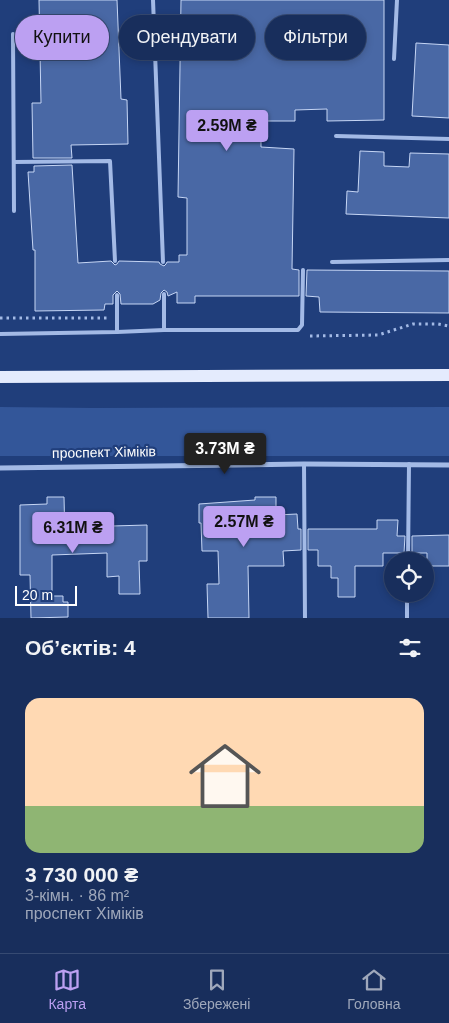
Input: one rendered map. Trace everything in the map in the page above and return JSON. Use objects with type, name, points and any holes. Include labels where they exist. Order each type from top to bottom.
[{"type":"main road","points":[[0,377],[449,375]]},
{"type":"street","name":"проспект Хіміків","points":[[0,468],[304,464],[449,465]]},
{"type":"lane","points":[[153,0],[164,262]]},
{"type":"lane","points":[[394,59],[397,0]]},
{"type":"lane","points":[[13,34],[14,211]]},
{"type":"lane","points":[[336,136],[449,138]]},
{"type":"lane","points":[[14,162],[110,161],[116,261]]},
{"type":"lane","points":[[332,262],[449,260]]},
{"type":"lane","points":[[0,334],[164,330],[298,330],[302,326],[303,270]]},
{"type":"lane","points":[[164,294],[164,330]]},
{"type":"lane","points":[[117,295],[117,332]]},
{"type":"lane","points":[[304,464],[305,618]]},
{"type":"lane","points":[[408,552],[409,464]]},
{"type":"lane","points":[[407,602],[407,618]]},
{"type":"path","points":[[0,318],[117,318]]},
{"type":"path","points":[[298,330],[307,336],[378,335],[413,324],[449,326]]},
{"type":"shaded area","points":[[0,407],[449,407],[449,456],[0,456]]},
{"type":"building","points":[[39,0],[117,0],[121,99],[127,100],[128,144],[71,145],[72,158],[33,158],[32,103],[41,103],[40,60],[109,60],[109,15],[39,15]]},
{"type":"building","points":[[181,0],[384,0],[384,120],[327,121],[327,109],[295,110],[295,121],[261,121],[261,147],[294,149],[292,269],[299,270],[299,296],[195,296],[195,303],[177,303],[177,292],[168,296],[164,290],[161,293],[160,300],[153,304],[121,304],[120,294],[117,291],[113,295],[113,304],[105,304],[104,310],[35,311],[35,250],[33,250],[28,172],[34,172],[34,166],[72,165],[78,263],[111,261],[115,265],[119,261],[159,262],[164,266],[167,262],[179,262],[179,255],[187,255],[187,198],[178,197],[180,60],[255,60],[255,15],[181,15]]},
{"type":"building","points":[[416,43],[449,45],[449,118],[412,116]]},
{"type":"building","points":[[360,151],[384,152],[384,166],[409,167],[410,153],[449,154],[449,218],[346,214],[347,191],[358,192]]},
{"type":"building","points":[[307,270],[449,271],[449,313],[320,312],[319,297],[306,296]]},
{"type":"building","points":[[47,497],[64,497],[65,539],[113,537],[112,526],[147,525],[147,561],[139,561],[140,594],[119,594],[119,576],[107,577],[107,553],[52,555],[52,596],[63,596],[63,602],[68,602],[68,617],[31,618],[30,575],[20,575],[20,505],[47,504]]},
{"type":"building","points":[[255,497],[276,497],[276,515],[297,514],[298,529],[301,529],[301,550],[283,551],[284,566],[248,566],[249,618],[208,618],[207,584],[219,584],[218,551],[202,551],[199,504],[255,500]]},
{"type":"building","points":[[377,520],[398,520],[397,536],[405,536],[404,552],[384,552],[383,566],[355,566],[355,597],[338,597],[338,578],[331,578],[331,566],[318,566],[318,550],[308,550],[308,529],[377,529]]},
{"type":"building","points":[[449,535],[449,566],[434,566],[434,552],[412,552],[412,536]]}]
